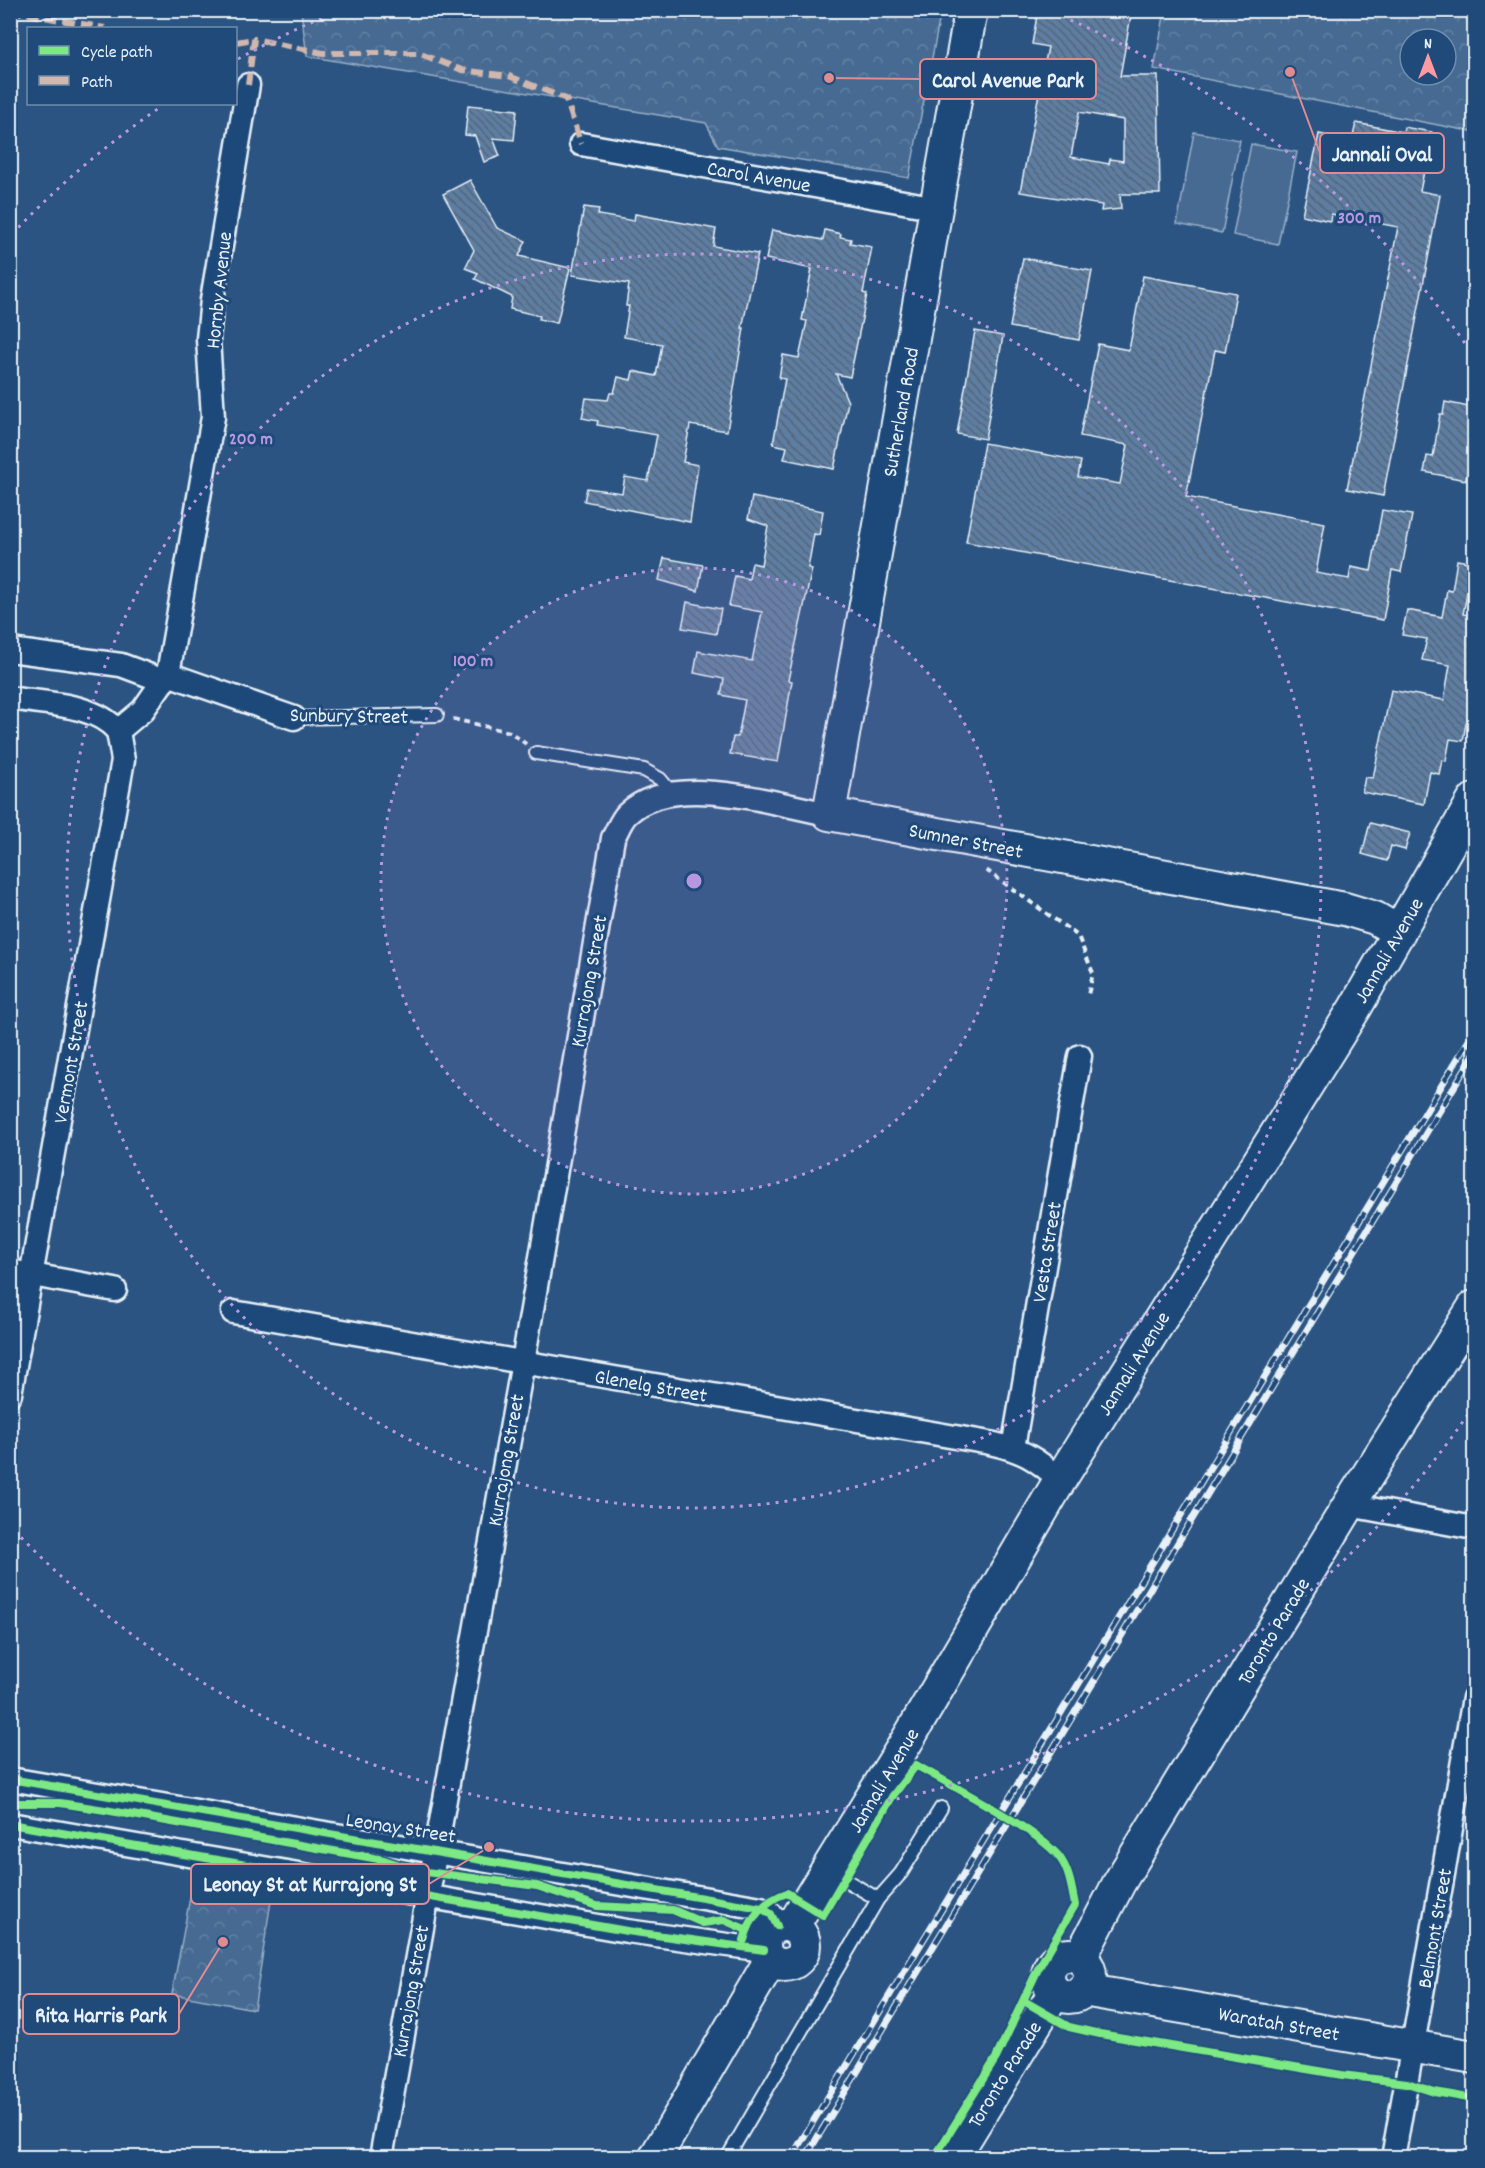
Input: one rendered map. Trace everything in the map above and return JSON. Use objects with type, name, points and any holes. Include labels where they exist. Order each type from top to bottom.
[{"type":"street","name":"Sutherland Road","points":[[829,814],[971,10]]},
{"type":"street","name":"Hornby Avenue","points":[[166,677],[213,417],[208,339],[212,300],[248,85]]},
{"type":"street","name":"Carol Avenue","points":[[581,144],[937,208]]},
{"type":"street","name":"Sunbury Street","points":[[10,650],[121,665],[294,718]]},
{"type":"street","points":[[10,698],[94,713],[107,719],[118,731],[143,710],[166,677]]},
{"type":"street","name":"Vermont Street","points":[[10,1394],[21,1273],[123,759],[118,731]]},
{"type":"street","name":"Sumner Street","points":[[671,792],[695,790],[1346,909],[1375,918],[1399,932]]},
{"type":"street","name":"Kurrajong Street","points":[[381,2157],[523,1362],[613,838],[626,815],[648,800],[671,792]]},
{"type":"street","name":"Jannali Avenue","points":[[655,2157],[776,1941],[828,1870],[1060,1480],[1348,1018],[1474,800]]},
{"type":"street","name":"Vesta Street","points":[[1013,1449],[1080,1056]]},
{"type":"street","points":[[21,1273],[115,1290]]},
{"type":"street","name":"Toronto Parade","points":[[953,2157],[1069,1991],[1051,1987],[1048,1973],[1054,1961],[1066,1955],[1080,1958],[1119,1883],[1474,1307]]},
{"type":"street","name":"Glenelg Street","points":[[233,1312],[1013,1449],[1037,1459],[1060,1480]]},
{"type":"street","points":[[1350,1505],[1474,1528]]},
{"type":"street","name":"Belmont Street","points":[[1393,2157],[1474,1698]]},
{"type":"street","name":"Leonay Street","points":[[10,1779],[435,1850],[761,1908],[771,1914],[776,1941]]},
{"type":"street","points":[[10,1824],[627,1931],[776,1941]]},
{"type":"street","name":"Waratah Street","points":[[1069,1991],[1474,2057]]},
{"type":"lane","name":"Sunbury Street","points":[[294,718],[437,715]]},
{"type":"lane","points":[[536,753],[644,770],[660,779],[671,792]]},
{"type":"lane","points":[[727,2157],[878,1899],[901,1873],[941,1808]]},
{"type":"lane","points":[[828,1870],[878,1899]]},
{"type":"path","points":[[437,715],[510,732],[536,753]]},
{"type":"path","points":[[985,843],[984,869],[1078,936],[1093,973],[1088,995]]},
{"type":"path","points":[[969,1797],[1037,1837]]},
{"type":"green space","points":[[301,10],[941,11],[909,178],[718,146],[706,123],[307,56]]},
{"type":"green space","points":[[1165,11],[1474,11],[1474,132],[1154,69]]},
{"type":"green space","points":[[1194,132],[1240,140],[1222,233],[1177,224]]},
{"type":"green space","points":[[1251,144],[1297,152],[1278,244],[1233,235]]},
{"type":"green space","points":[[193,1881],[250,1890],[273,1888],[254,2009],[172,1994]]},
{"type":"building","points":[[1038,10],[1132,10],[1120,76],[1158,76],[1160,194],[1120,194],[1121,209],[1101,211],[1102,205],[1020,192],[1048,47],[1032,44]],"holes":[[[1079,112],[1123,120],[1123,161],[1110,159],[1109,164],[1071,157]]]},
{"type":"building","points":[[468,105],[517,110],[514,140],[493,138],[500,156],[484,162],[475,136],[465,135]]},
{"type":"building","points":[[1356,123],[1403,132],[1404,127],[1432,132],[1420,191],[1440,195],[1383,496],[1347,489],[1398,227],[1331,214],[1330,221],[1302,215],[1319,134],[1352,141]]},
{"type":"building","points":[[470,180],[497,228],[526,241],[519,256],[570,268],[557,323],[539,319],[540,316],[510,309],[512,297],[475,279],[478,273],[465,268],[474,250],[443,194]]},
{"type":"building","points":[[584,207],[599,209],[598,215],[634,221],[635,214],[716,229],[713,246],[758,254],[742,328],[744,328],[727,431],[690,425],[683,462],[698,465],[690,522],[584,501],[587,488],[622,493],[625,477],[648,481],[657,435],[597,425],[598,421],[582,418],[586,398],[608,400],[610,393],[614,393],[618,377],[631,380],[633,371],[656,376],[662,344],[624,337],[629,306],[626,306],[629,284],[572,275]]},
{"type":"building","points":[[772,230],[823,240],[825,230],[851,239],[850,243],[872,247],[863,293],[867,294],[850,377],[836,374],[848,402],[834,469],[784,459],[787,447],[773,444],[785,379],[779,378],[783,355],[799,358],[807,321],[802,320],[812,269],[766,259]]},
{"type":"building","points":[[1023,258],[1092,271],[1079,340],[1010,327]]},
{"type":"building","points":[[1143,276],[1236,293],[1225,352],[1215,350],[1186,497],[1325,523],[1316,573],[1349,579],[1351,567],[1371,571],[1382,510],[1412,515],[1401,572],[1392,570],[1383,620],[966,542],[984,443],[1081,461],[1078,477],[1120,484],[1128,445],[1080,436],[1098,344],[1129,350]]},
{"type":"building","points":[[975,331],[1003,336],[985,439],[957,434]]},
{"type":"building","points":[[1445,402],[1474,408],[1474,434],[1466,480],[1424,472],[1427,456],[1433,457],[1440,414],[1443,414]]},
{"type":"building","points":[[752,497],[823,511],[819,535],[814,534],[808,568],[812,569],[788,680],[792,681],[778,762],[730,754],[733,737],[738,737],[745,700],[721,695],[724,679],[694,673],[698,651],[752,661],[762,612],[729,606],[735,576],[749,579],[752,563],[761,565],[768,526],[748,519]]},
{"type":"building","points":[[664,558],[703,565],[698,591],[659,580]]},
{"type":"building","points":[[1457,560],[1474,563],[1474,580],[1470,579],[1463,614],[1474,616],[1473,724],[1466,723],[1463,741],[1450,739],[1446,761],[1442,760],[1439,774],[1430,772],[1424,804],[1362,792],[1365,777],[1373,778],[1391,690],[1444,700],[1450,665],[1422,660],[1427,639],[1402,635],[1407,610],[1442,617],[1447,590],[1452,591]]},
{"type":"building","points":[[687,602],[721,609],[716,634],[682,628]]},
{"type":"building","points":[[1370,823],[1410,833],[1405,850],[1391,846],[1387,861],[1362,854]]},
{"type":"railway","points":[[791,2158],[1474,1032]]},
{"type":"railway","points":[[805,2158],[1474,1054]]},
{"type":"marked path","points":[[10,11],[99,27]]},
{"type":"marked path","points":[[237,42],[254,39]]},
{"type":"marked path","points":[[248,85],[254,39],[323,53],[418,53],[462,70],[509,76],[566,99],[581,144]]},
{"type":"cycle path","points":[[744,1940],[750,1924],[760,1910],[772,1900],[787,1893],[823,1915],[892,1797],[916,1765],[1018,1824],[1053,1850],[1067,1871],[1075,1905],[1038,1969],[996,2058],[934,2158]]},
{"type":"cycle path","points":[[10,1779],[761,1908],[771,1914],[777,1926]]},
{"type":"cycle path","points":[[10,1803],[60,1803],[105,1810],[384,1860],[418,1871],[537,1886],[597,1906],[673,1910],[703,1923],[724,1920],[747,1930]]},
{"type":"cycle path","points":[[10,1824],[627,1931],[764,1950]]},
{"type":"cycle path","points":[[1024,2001],[1069,2027],[1100,2034],[1342,2075],[1407,2083],[1435,2092],[1474,2099]]},
{"type":"place","name":"Jannali Oval","points":[[1290,72]]},
{"type":"place","name":"Carol Avenue Park","points":[[829,78]]},
{"type":"place","name":"Leonay St at Kurrajong St","points":[[489,1847]]},
{"type":"place","name":"Rita Harris Park","points":[[223,1942]]}]
